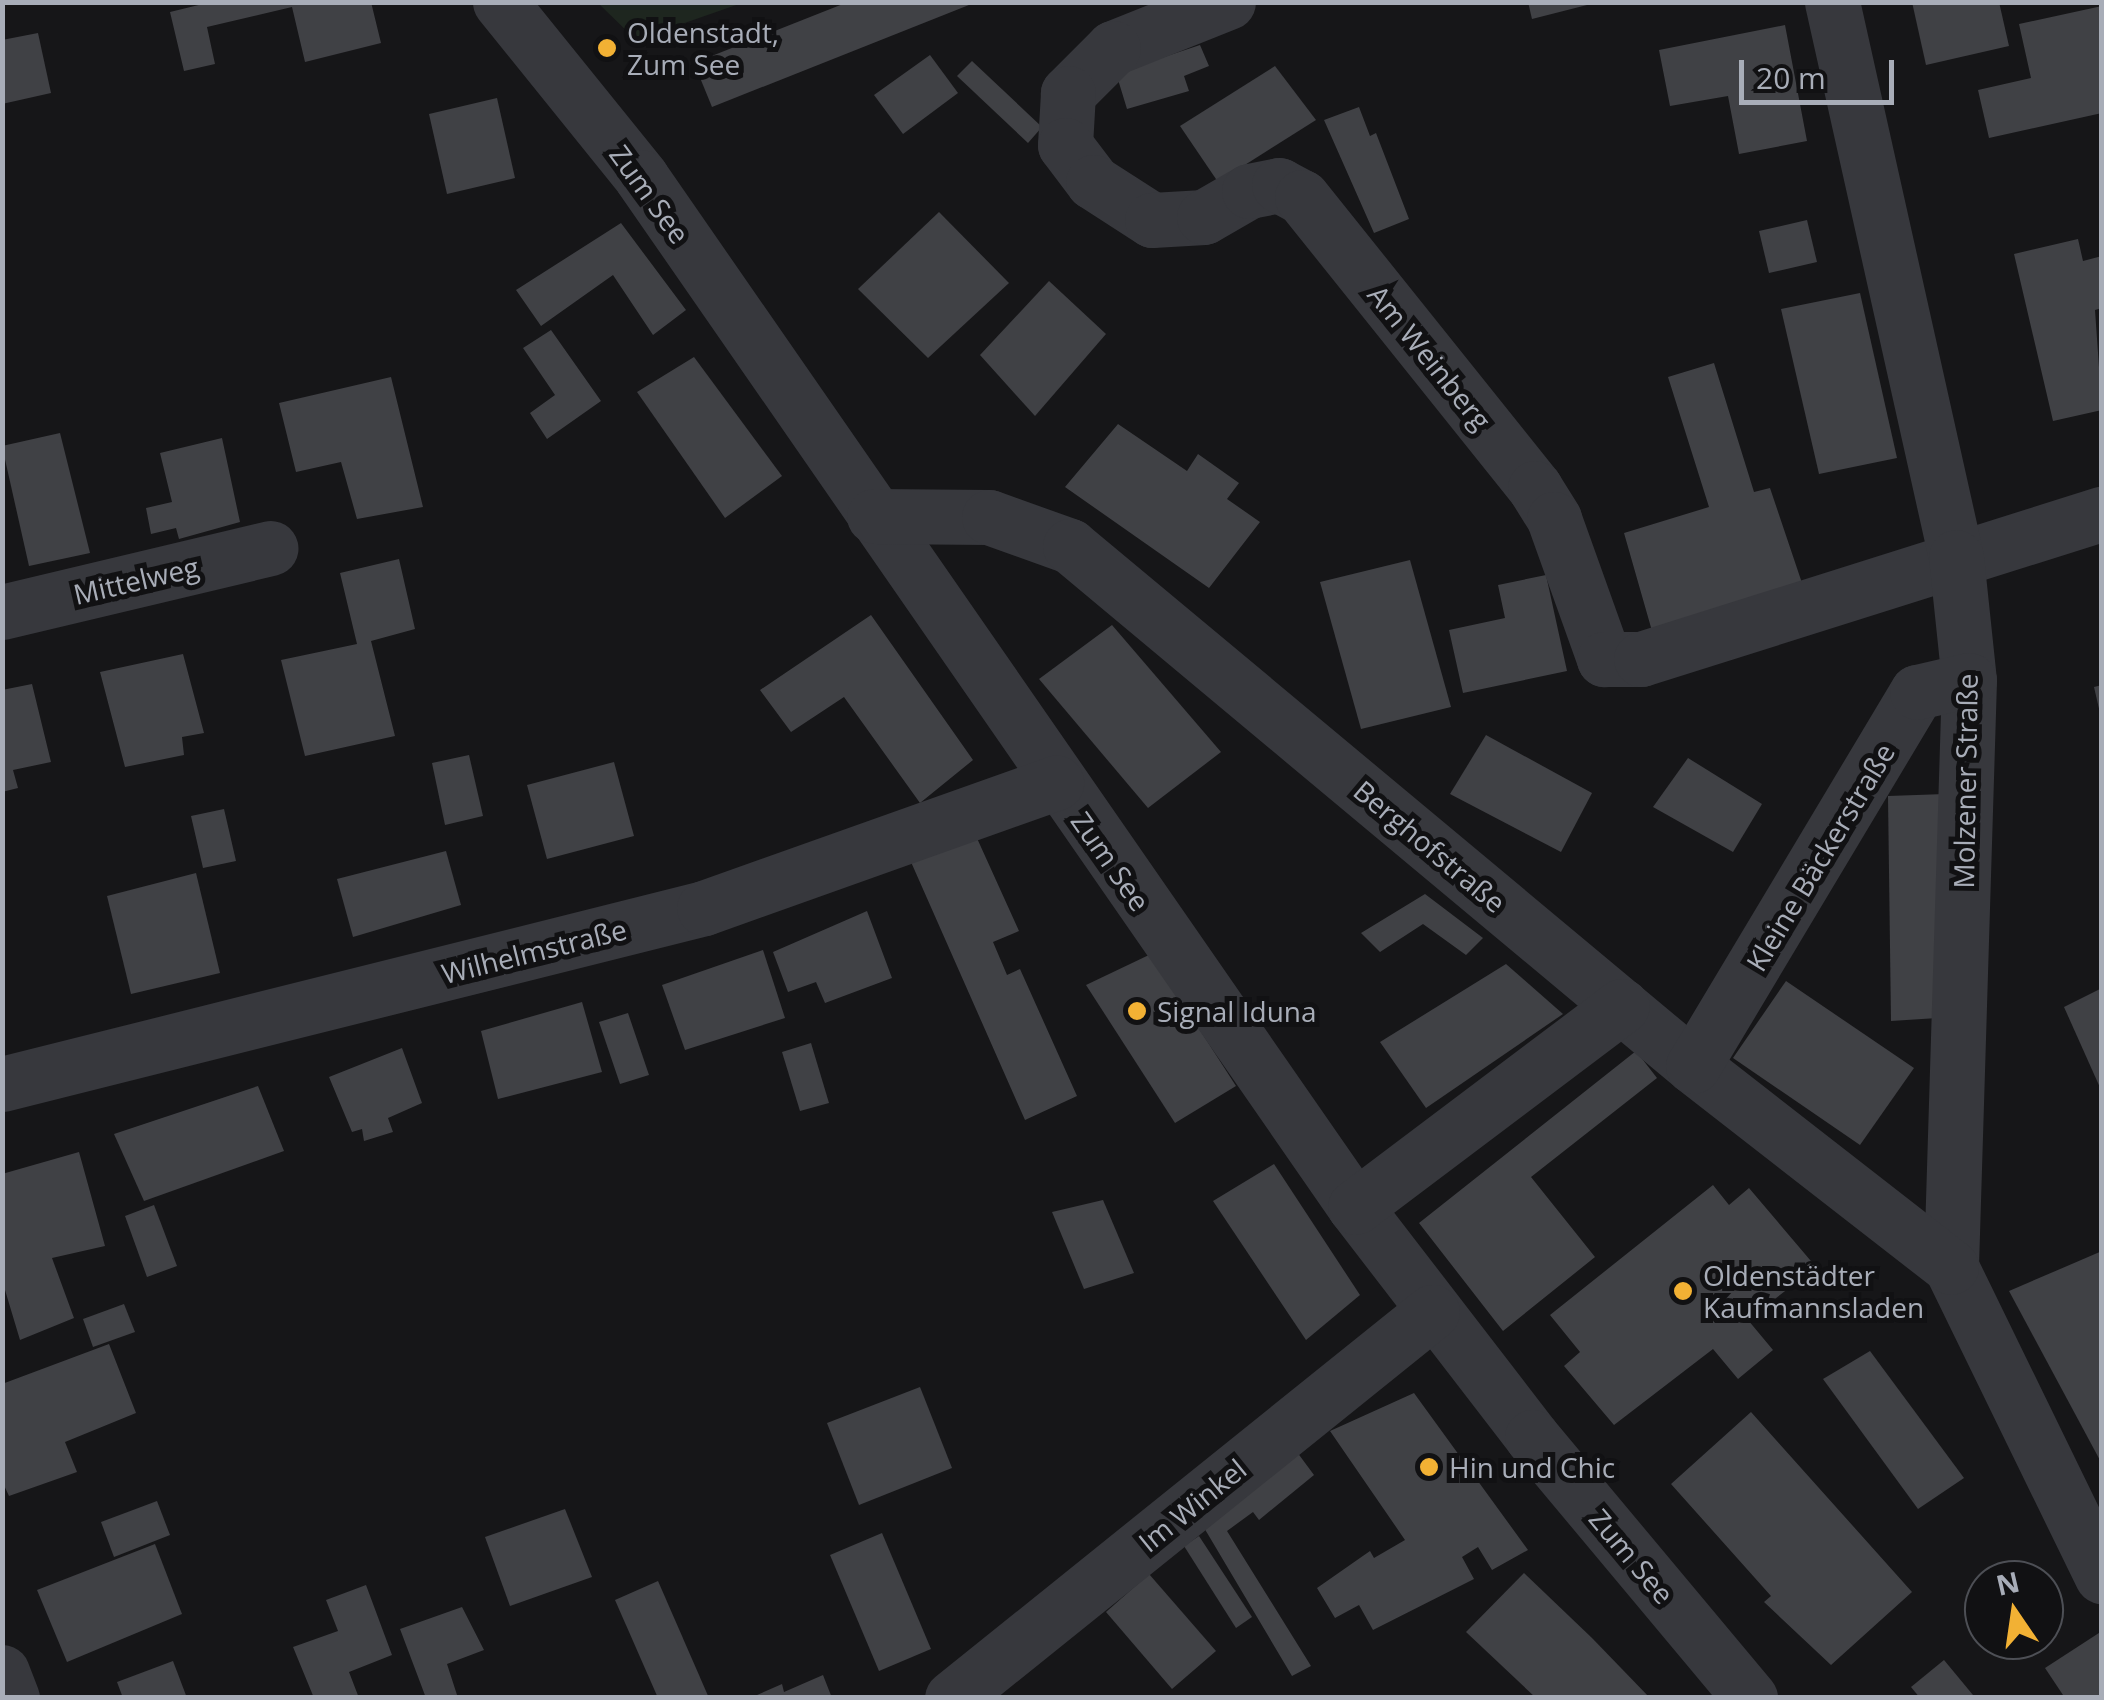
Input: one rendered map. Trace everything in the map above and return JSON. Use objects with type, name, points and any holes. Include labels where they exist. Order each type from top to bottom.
[{"type":"street","name":"Zum See","points":[[500,2],[641,177],[1056,783],[1432,1312],[1750,1698]]},
{"type":"street","name":"Am Weinberg","points":[[1228,2],[1114,48],[1068,93],[1064,145],[1093,182],[1152,220],[1204,217],[1249,191],[1279,185],[1302,197],[1535,488],[1554,519],[1604,659],[1640,660],[1956,557]]},
{"type":"street","name":"Molzener Straße","points":[[1832,2],[1956,557],[1969,680],[1951,1267],[2094,1560]]},
{"type":"street","points":[[1956,557],[2102,514]]},
{"type":"street","name":"Berghofstraße","points":[[874,516],[989,517],[1070,546],[1694,1066],[1951,1267]]},
{"type":"street","name":"Mittelweg","points":[[2,612],[270,548]]},
{"type":"street","name":"Kleine Bäckerstraße","points":[[1694,1066],[1917,692],[1969,680]]},
{"type":"street","name":"Wilhelmstraße","points":[[2,1084],[704,908],[1056,783]]},
{"type":"street","points":[[1355,1207],[1622,1006]]},
{"type":"street","name":"Im Winkel","points":[[952,1698],[1432,1312]]},
{"type":"street","points":[[2,1672],[12,1698]]},
{"type":"shaded area","points":[[598,3],[742,3],[636,40]]},
{"type":"building","points":[[211,2],[371,2],[381,43],[305,62],[292,7],[207,27],[215,64],[184,71],[170,12]]},
{"type":"building","points":[[848,2],[974,3],[712,107],[694,63]]},
{"type":"building","points":[[1528,2],[1591,2],[1591,4],[1532,19]]},
{"type":"building","points":[[1912,2],[1999,2],[2009,46],[1926,65]]},
{"type":"building","points":[[2102,6],[2102,113],[1989,138],[1978,90],[2031,78],[2019,24]]},
{"type":"building","points":[[1785,25],[1807,141],[1739,154],[1728,96],[1670,106],[1659,50]]},
{"type":"building","points":[[38,33],[51,93],[2,104],[2,40]]},
{"type":"building","points":[[1200,45],[1209,66],[1184,76],[1189,91],[1127,109],[1116,73]]},
{"type":"building","points":[[930,55],[958,93],[903,134],[874,95]]},
{"type":"building","points":[[972,61],[1042,127],[1028,143],[957,76]]},
{"type":"building","points":[[1275,66],[1316,120],[1218,182],[1180,126]]},
{"type":"building","points":[[497,98],[515,178],[447,194],[429,114]]},
{"type":"building","points":[[1359,107],[1370,136],[1376,133],[1409,219],[1374,233],[1324,120]]},
{"type":"building","points":[[939,212],[1009,283],[928,358],[858,289]]},
{"type":"building","points":[[1807,220],[1817,262],[1769,273],[1759,231]]},
{"type":"building","points":[[621,223],[686,310],[653,335],[613,275],[541,326],[516,290]]},
{"type":"building","points":[[2078,239],[2083,261],[2102,256],[2102,308],[2095,310],[2102,410],[2053,421],[2014,254]]},
{"type":"building","points":[[1049,281],[1106,334],[1035,416],[980,355]]},
{"type":"building","points":[[1860,293],[1897,458],[1819,474],[1781,309]]},
{"type":"building","points":[[551,330],[601,401],[547,439],[530,413],[555,395],[523,348]]},
{"type":"building","points":[[694,357],[782,476],[725,518],[637,392]]},
{"type":"building","points":[[1714,363],[1754,492],[1770,488],[1802,583],[1652,631],[1624,533],[1709,507],[1668,377]]},
{"type":"building","points":[[391,377],[423,507],[357,519],[341,462],[296,472],[279,403]]},
{"type":"building","points":[[1118,424],[1187,471],[1198,454],[1239,483],[1227,499],[1260,522],[1209,588],[1065,487]]},
{"type":"building","points":[[60,433],[90,553],[29,566],[2,446]]},
{"type":"building","points":[[222,438],[240,522],[179,539],[176,528],[151,534],[146,508],[172,502],[160,453]]},
{"type":"building","points":[[399,559],[415,629],[371,641],[395,736],[305,756],[281,660],[357,644],[340,573]]},
{"type":"building","points":[[1410,560],[1451,707],[1361,729],[1320,582]]},
{"type":"building","points":[[1546,575],[1567,671],[1463,693],[1449,630],[1505,618],[1498,585]]},
{"type":"building","points":[[871,615],[973,760],[920,803],[844,697],[791,732],[760,690]]},
{"type":"building","points":[[1112,625],[1221,752],[1148,808],[1039,679]]},
{"type":"building","points":[[183,654],[204,733],[182,737],[184,755],[125,767],[100,672]]},
{"type":"building","points":[[32,684],[51,762],[13,770],[18,788],[2,792],[2,690]]},
{"type":"building","points":[[2102,685],[2102,713],[2100,713],[2094,687]]},
{"type":"building","points":[[1486,735],[1592,793],[1561,852],[1450,794]]},
{"type":"building","points":[[469,755],[483,816],[445,825],[432,763]]},
{"type":"building","points":[[1688,758],[1762,804],[1733,852],[1653,807]]},
{"type":"building","points":[[614,762],[634,836],[547,859],[527,785]]},
{"type":"building","points":[[1945,794],[1953,1017],[1891,1021],[1888,796]]},
{"type":"building","points":[[224,809],[236,861],[203,868],[191,816]]},
{"type":"building","points":[[976,836],[1019,931],[993,942],[1007,975],[1020,969],[1077,1096],[1025,1120],[911,862]]},
{"type":"building","points":[[446,851],[461,905],[353,937],[337,879]]},
{"type":"building","points":[[196,873],[220,973],[131,994],[107,896]]},
{"type":"building","points":[[1425,894],[1483,938],[1466,955],[1423,924],[1380,952],[1361,933]]},
{"type":"building","points":[[867,911],[892,978],[825,1003],[816,982],[788,992],[773,952]]},
{"type":"building","points":[[763,950],[785,1018],[685,1050],[662,985]]},
{"type":"building","points":[[1151,954],[1236,1086],[1175,1123],[1086,985]]},
{"type":"building","points":[[1506,964],[1563,1014],[1426,1108],[1380,1042]]},
{"type":"building","points":[[1786,981],[1914,1068],[1860,1145],[1733,1058]]},
{"type":"building","points":[[2102,988],[2102,1092],[2064,1007]]},
{"type":"building","points":[[582,1002],[602,1072],[498,1099],[481,1031]]},
{"type":"building","points":[[628,1013],[649,1075],[620,1084],[599,1022]]},
{"type":"building","points":[[811,1043],[829,1103],[800,1111],[782,1052]]},
{"type":"building","points":[[402,1048],[422,1103],[388,1118],[393,1132],[364,1141],[362,1129],[352,1132],[329,1077]]},
{"type":"building","points":[[1636,1051],[1657,1078],[1531,1177],[1595,1257],[1503,1331],[1419,1223]]},
{"type":"building","points":[[258,1086],[284,1151],[144,1201],[114,1134]]},
{"type":"building","points":[[79,1152],[105,1246],[52,1258],[74,1318],[20,1340],[2,1280],[2,1174]]},
{"type":"building","points":[[1274,1164],[1360,1295],[1306,1340],[1213,1201]]},
{"type":"building","name":"Oldenstädter Kaufmannsladen","points":[[1713,1185],[1729,1205],[1749,1188],[1816,1267],[1748,1320],[1773,1350],[1738,1379],[1713,1349],[1614,1425],[1564,1366],[1580,1352],[1550,1315]]},
{"type":"building","points":[[1103,1200],[1134,1273],[1084,1289],[1052,1212]]},
{"type":"building","points":[[154,1205],[177,1266],[147,1277],[125,1216]]},
{"type":"building","points":[[2102,1251],[2102,1464],[2009,1291]]},
{"type":"building","points":[[124,1304],[135,1332],[93,1347],[83,1319]]},
{"type":"building","points":[[109,1344],[136,1413],[65,1442],[77,1472],[9,1496],[2,1481],[2,1384]]},
{"type":"building","points":[[1870,1351],[1964,1478],[1918,1509],[1823,1379]]},
{"type":"building","points":[[920,1387],[952,1468],[859,1505],[827,1423]]},
{"type":"building","points":[[1414,1393],[1528,1550],[1492,1570],[1478,1547],[1462,1557],[1474,1579],[1373,1630],[1359,1605],[1335,1618],[1317,1588],[1370,1551],[1374,1558],[1405,1540],[1330,1431]]},
{"type":"building","points":[[1751,1412],[1912,1592],[1831,1665],[1764,1602],[1771,1596],[1671,1484]]},
{"type":"building","points":[[1294,1448],[1314,1475],[1259,1520],[1253,1512],[1227,1531],[1311,1666],[1292,1676],[1203,1526]]},
{"type":"building","points":[[157,1501],[170,1535],[114,1557],[101,1522]]},
{"type":"building","points":[[565,1509],[592,1577],[510,1606],[485,1537]]},
{"type":"building","points":[[882,1533],[931,1649],[879,1671],[830,1555]]},
{"type":"building","points":[[1199,1536],[1252,1617],[1236,1628],[1184,1546]]},
{"type":"building","points":[[155,1544],[182,1614],[67,1662],[37,1590]]},
{"type":"building","points":[[1524,1573],[1650,1698],[1536,1698],[1466,1632]]},
{"type":"building","points":[[1149,1574],[1216,1651],[1172,1689],[1106,1612]]},
{"type":"building","points":[[658,1581],[709,1698],[658,1698],[615,1600]]},
{"type":"building","points":[[366,1585],[392,1655],[349,1672],[359,1698],[314,1698],[293,1647],[338,1631],[326,1600]]},
{"type":"building","points":[[462,1607],[484,1650],[447,1664],[458,1698],[426,1698],[400,1629]]},
{"type":"building","points":[[2102,1631],[2102,1698],[2065,1698],[2045,1668],[2064,1660],[2064,1656]]},
{"type":"building","points":[[1944,1660],[1973,1695],[1970,1698],[1920,1698],[1911,1687]]},
{"type":"building","points":[[173,1661],[187,1698],[123,1698],[117,1682]]},
{"type":"building","points":[[823,1675],[832,1698],[750,1698],[782,1684],[784,1692]]},
{"type":"place","name":"Oldenstadt, Zum See","points":[[607,48]]},
{"type":"place","name":"Signal Iduna","points":[[1137,1011]]},
{"type":"place","name":"Oldenstädter Kaufmannsladen","points":[[1683,1291]]},
{"type":"place","name":"Hin und Chic","points":[[1429,1467]]}]
